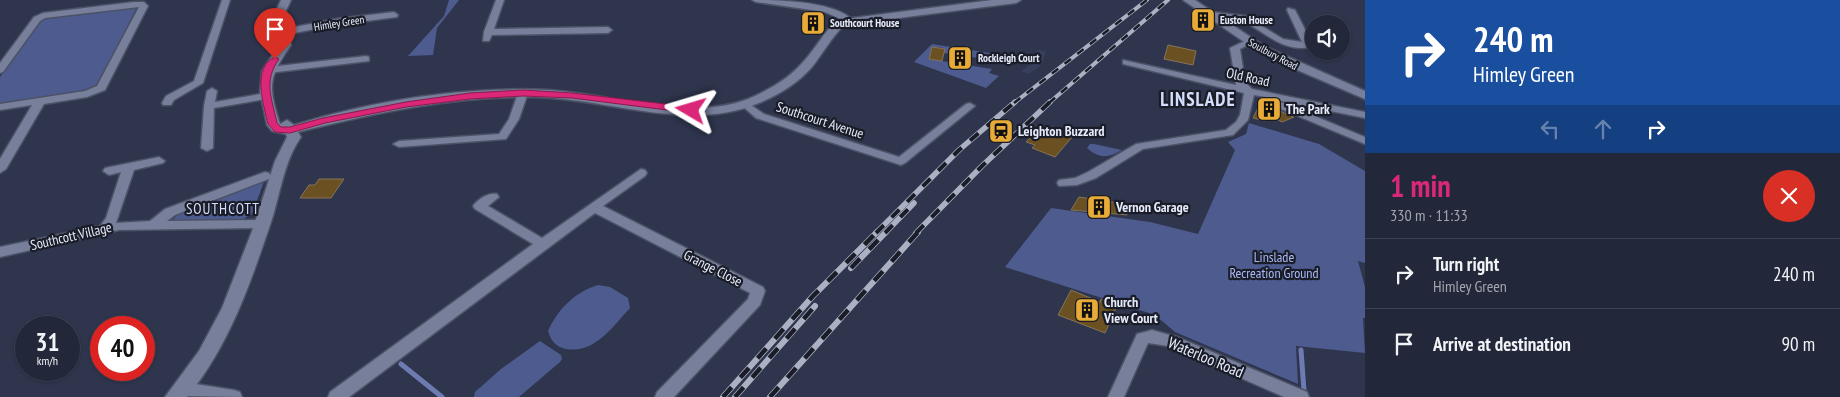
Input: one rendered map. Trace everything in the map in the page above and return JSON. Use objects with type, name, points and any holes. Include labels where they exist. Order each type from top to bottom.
[{"type":"street","points":[[0,70],[42,15],[141,4],[154,0]]},
{"type":"street","points":[[167,103],[170,98],[198,83],[226,0]]},
{"type":"street","points":[[286,0],[279,15],[284,32],[285,45],[268,70],[264,84],[273,124],[279,129],[290,130],[323,120],[406,104],[470,96],[523,93],[572,96],[691,110],[720,110],[746,104],[770,92],[797,74],[808,64],[837,26],[849,20],[984,2],[1016,0]]},
{"type":"street","points":[[500,0],[487,36],[589,33],[608,30]]},
{"type":"street","points":[[756,0],[827,10],[849,20]]},
{"type":"street","name":"Soulbury Road","points":[[1190,1],[1249,42],[1292,64],[1365,94]]},
{"type":"street","points":[[0,107],[100,92],[144,6],[141,4]]},
{"type":"street","points":[[827,10],[842,4]]},
{"type":"street","points":[[1212,15],[1243,18],[1280,41],[1290,44],[1308,45],[1292,10]]},
{"type":"street","name":"Himley Green","points":[[284,32],[336,22],[394,15]]},
{"type":"street","points":[[1249,42],[1235,48],[1240,83],[1249,91],[1365,141]]},
{"type":"street","points":[[268,70],[366,59]]},
{"type":"street","name":"Old Road","points":[[1126,62],[1249,91],[1365,115]]},
{"type":"street","points":[[188,74],[202,72]]},
{"type":"street","points":[[207,148],[209,106],[212,91]]},
{"type":"street","points":[[1063,183],[1077,181],[1092,175],[1140,146],[1229,133],[1241,125],[1245,118],[1249,91]]},
{"type":"street","points":[[399,144],[415,139],[502,137],[514,119],[523,93]]},
{"type":"street","points":[[209,106],[266,96]]},
{"type":"street","points":[[0,169],[40,101]]},
{"type":"street","name":"Southcourt Avenue","points":[[746,104],[760,116],[901,161],[970,106]]},
{"type":"street","points":[[179,393],[212,347],[231,307],[281,170],[282,156],[294,137],[290,130]]},
{"type":"street","points":[[110,171],[159,161]]},
{"type":"street","points":[[106,227],[129,167]]},
{"type":"street","points":[[336,397],[409,345],[541,243],[642,173]]},
{"type":"street","points":[[154,225],[170,212],[233,182],[265,176]]},
{"type":"street","points":[[493,197],[479,206],[541,243]]},
{"type":"street","name":"Grange Close","points":[[594,206],[758,291],[755,301],[662,397]]},
{"type":"street","name":"Southcott Village","points":[[0,252],[106,227],[262,224]]},
{"type":"street","name":"Waterloo Road","points":[[1116,397],[1142,338],[1152,336],[1172,341],[1301,397]]},
{"type":"street","points":[[179,393],[234,397]]},
{"type":"shaded area","points":[[1037,50],[1046,51],[1042,64],[1036,63],[1041,66],[1028,74],[1021,71],[1033,63]]},
{"type":"green space","points":[[449,0],[459,0],[437,28],[433,55],[408,56],[444,16]]},
{"type":"green space","points":[[137,7],[97,87],[93,90],[0,105],[0,77],[42,19],[51,16],[50,18]]},
{"type":"green space","points":[[932,44],[996,54],[994,59],[999,61],[944,53],[944,48],[932,47],[929,59],[992,69],[989,73],[999,76],[986,88],[914,62]]},
{"type":"green space","name":"Linslade Recreation Ground","points":[[1249,123],[1319,144],[1365,171],[1365,263],[1358,261],[1365,287],[1365,318],[1363,318],[1365,353],[1296,346],[1298,384],[1175,332],[1155,315],[1005,267],[1051,208],[1150,222],[1198,234],[1235,150],[1228,142],[1246,134]]},
{"type":"green space","points":[[1090,144],[1122,150],[1113,155],[1100,156],[1087,148]]},
{"type":"green space","points":[[265,179],[252,214],[240,221],[176,222],[173,219],[182,212]]},
{"type":"green space","points":[[598,285],[610,287],[628,298],[630,308],[595,343],[576,349],[566,349],[557,345],[552,341],[548,331],[552,323],[568,302],[582,292]]},
{"type":"green space","points":[[540,341],[561,355],[562,359],[519,397],[474,397],[475,392],[501,369]]},
{"type":"building","name":"Southcourt House","points":[[809,16],[824,17],[818,29],[801,26]]},
{"type":"building","points":[[1168,45],[1196,51],[1193,65],[1164,59]]},
{"type":"building","points":[[932,47],[945,49],[942,61],[929,59]]},
{"type":"building","name":"The Park","points":[[1261,102],[1294,117],[1282,122],[1268,115],[1265,121],[1253,118]]},
{"type":"building","points":[[1040,127],[1049,130],[1052,127],[1074,135],[1055,157],[1032,148],[1035,145],[1026,142]]},
{"type":"building","points":[[319,179],[344,179],[331,198],[300,198],[309,185],[315,185]]},
{"type":"building","name":"Vernon Garage","points":[[1079,197],[1125,204],[1127,215],[1071,210]]},
{"type":"building","name":"Church View Court","points":[[1071,290],[1100,302],[1101,299],[1117,306],[1105,333],[1058,315]]},
{"type":"waterway","points":[[1301,350],[1304,391]]},
{"type":"waterway","points":[[401,364],[442,397]]},
{"type":"railway","points":[[1014,103],[1147,0]]},
{"type":"railway","points":[[1049,103],[1168,0]]},
{"type":"railway","points":[[723,397],[813,296],[959,150],[1015,102]]},
{"type":"railway","points":[[916,233],[982,166],[1050,102]]},
{"type":"railway","points":[[885,233],[914,203]]},
{"type":"railway","points":[[851,268],[886,232]]},
{"type":"railway","points":[[770,397],[918,232]]},
{"type":"railway","points":[[735,397],[815,306]]},
{"type":"place","name":"Euston House","points":[[1203,20]]},
{"type":"place","name":"Southcourt House","points":[[813,23]]},
{"type":"place","name":"Rockleigh Court","points":[[960,58]]},
{"type":"place","name":"The Park","points":[[1269,109]]},
{"type":"place","name":"Leighton Buzzard","points":[[1001,131]]},
{"type":"place","name":"Vernon Garage","points":[[1099,207]]},
{"type":"place","name":"Church View Court","points":[[1087,310]]},
{"type":"district","name":"LINSLADE","points":[[1198,99]]},
{"type":"district","name":"SOUTHCOTT","points":[[223,209]]},
{"type":"route","points":[[275,59],[270,65],[264,84],[273,124],[279,129],[290,130],[323,120],[406,104],[470,96],[523,93],[572,96],[691,110]]}]
